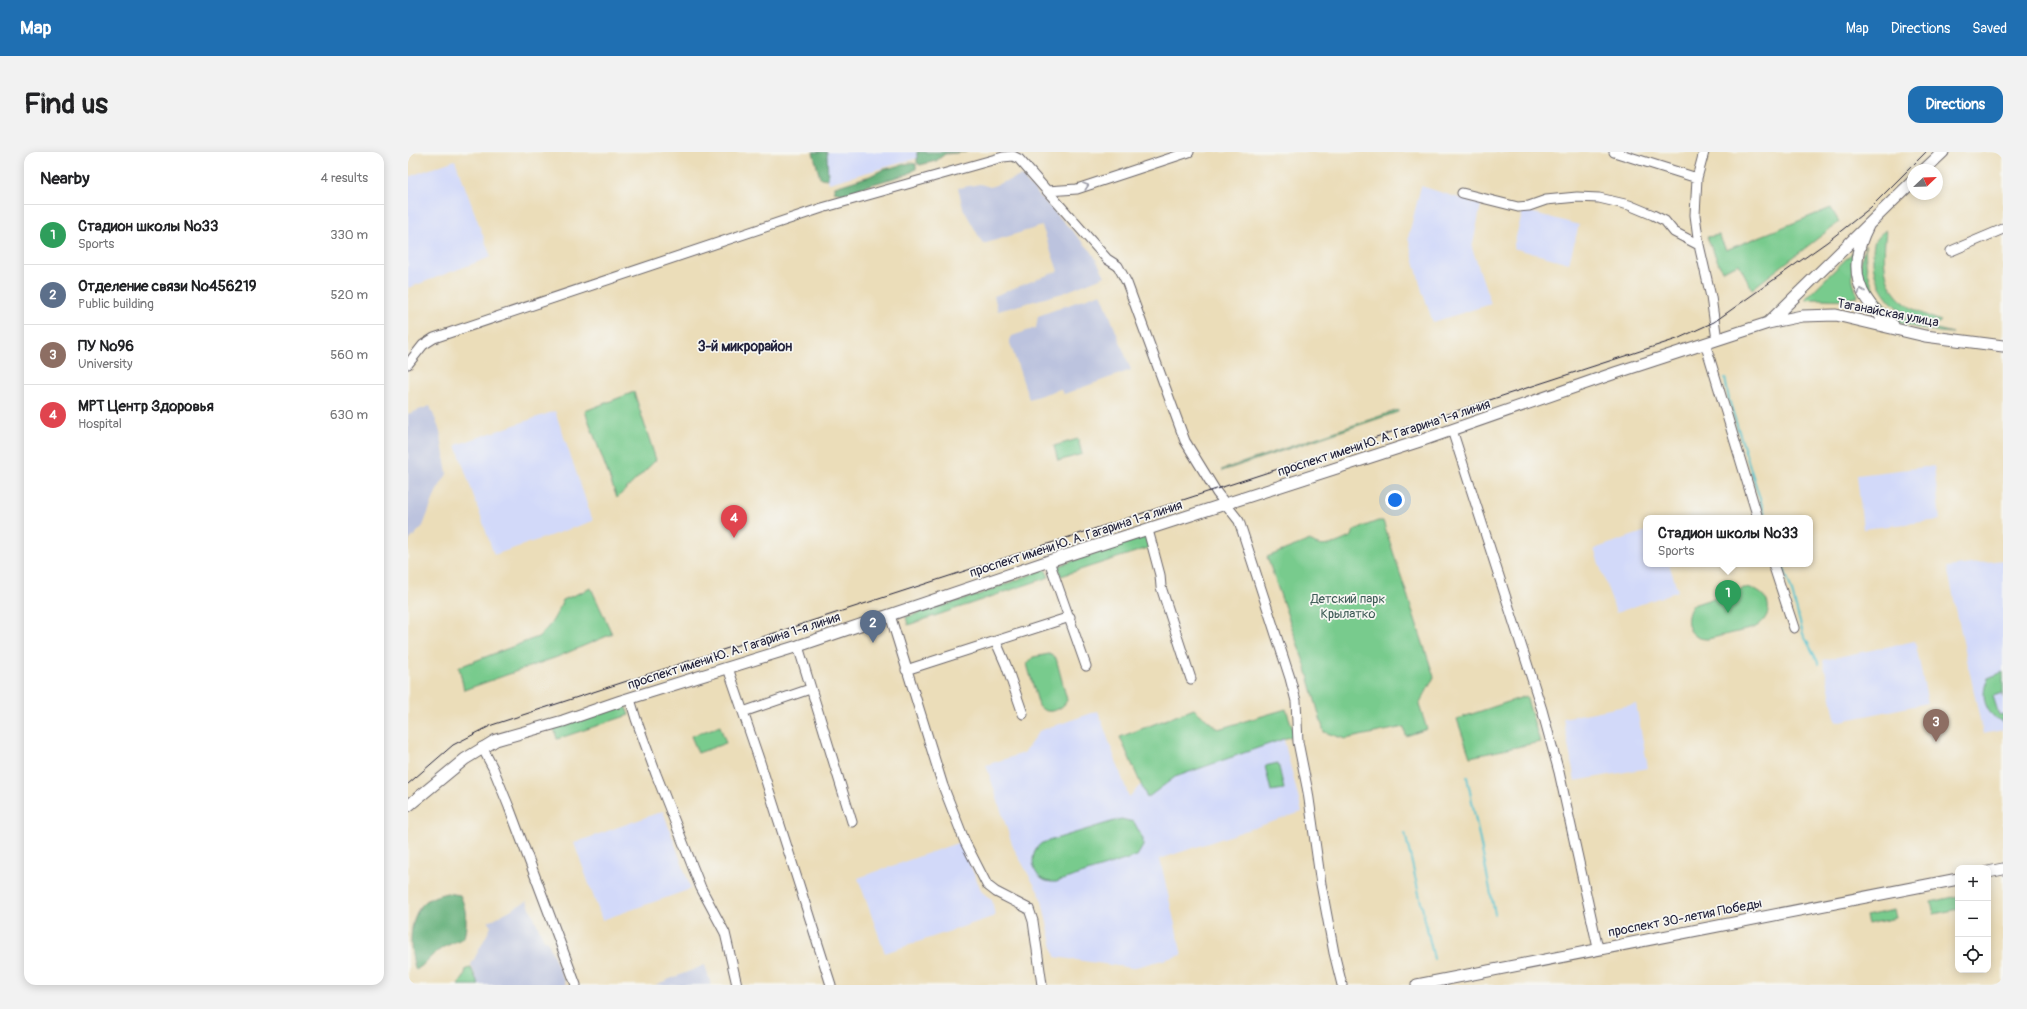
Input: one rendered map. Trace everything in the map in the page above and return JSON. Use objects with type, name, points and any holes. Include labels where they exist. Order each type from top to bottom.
[{"type":"main road","points":[[1930,164],[1943,152]]},
{"type":"main road","points":[[1768,323],[1907,186]]},
{"type":"main road","points":[[1873,219],[1865,232],[1857,258],[1858,285],[1863,297],[1874,310],[1897,328]]},
{"type":"main road","name":"Таганайская улица","points":[[1768,323],[1802,316],[1836,315],[1897,328],[1925,336],[2003,346]]},
{"type":"main road","name":"проспект имени Ю. А. Гагарина 1-я линия","points":[[408,806],[465,759],[482,747],[496,740],[563,721],[798,646],[1049,561],[1452,430],[1768,323]]},
{"type":"main road","points":[[1991,871],[2003,869]]},
{"type":"main road","name":"проспект 30-летия Победы","points":[[1417,985],[1598,948],[1911,890],[1955,880]]},
{"type":"street","points":[[1047,191],[1077,189],[1190,152]]},
{"type":"street","points":[[1614,152],[1697,178]]},
{"type":"street","points":[[1704,152],[1697,178],[1695,215],[1698,245],[1711,297],[1717,340]]},
{"type":"street","points":[[408,364],[423,345],[434,338],[822,208],[1003,157],[1013,156],[1019,159],[1108,259],[1118,266],[1122,273],[1184,441],[1214,478],[1227,504],[1239,521],[1290,678],[1296,701],[1298,742],[1308,792],[1329,927],[1342,985]]},
{"type":"street","points":[[1462,193],[1518,207],[1529,206],[1546,200],[1578,197],[1599,198],[1629,205],[1653,215],[1665,221],[1674,232],[1698,245]]},
{"type":"street","points":[[1951,251],[2003,229]]},
{"type":"street","points":[[1705,344],[1757,515]]},
{"type":"street","points":[[1452,430],[1542,710],[1559,772],[1598,948]]},
{"type":"street","points":[[1148,530],[1158,568],[1161,587],[1191,679]]},
{"type":"street","points":[[1049,561],[1086,666]]},
{"type":"street","points":[[1774,567],[1794,628]]},
{"type":"street","points":[[890,615],[906,670],[945,790],[963,839],[982,877],[996,892],[1029,910],[1033,921],[1042,985]]},
{"type":"street","points":[[906,670],[1070,617]]},
{"type":"street","points":[[996,642],[1006,665],[1023,714]]},
{"type":"street","points":[[798,646],[852,822]]},
{"type":"street","points":[[728,668],[831,985]]},
{"type":"street","points":[[743,712],[810,689]]},
{"type":"street","points":[[630,699],[656,774],[701,888],[725,933],[737,985]]},
{"type":"street","points":[[482,747],[493,768],[509,807],[576,985]]},
{"type":"shaded area","points":[[820,152],[928,152],[929,155],[829,183]]},
{"type":"shaded area","points":[[455,160],[491,257],[408,288],[408,177]]},
{"type":"shaded area","points":[[1021,176],[1092,252],[1105,276],[1063,293],[998,311],[994,296],[1058,271],[1042,226],[983,244],[963,208],[958,188],[980,184],[990,187]]},
{"type":"shaded area","points":[[1421,186],[1481,205],[1472,248],[1491,304],[1433,322],[1422,291],[1408,238]]},
{"type":"shaded area","points":[[1523,210],[1579,225],[1569,263],[1513,248]]},
{"type":"shaded area","points":[[1101,293],[1131,370],[1064,394],[1060,389],[1029,399],[1009,340],[1012,336],[1036,328],[1038,316]]},
{"type":"shaded area","points":[[430,406],[440,431],[447,474],[436,492],[423,526],[408,542],[408,414]]},
{"type":"shaded area","points":[[555,411],[593,521],[494,555],[456,445]]},
{"type":"shaded area","points":[[1934,466],[1940,520],[1863,529],[1857,475]]},
{"type":"shaded area","points":[[1643,532],[1643,567],[1670,567],[1678,591],[1616,613],[1594,549]]},
{"type":"shaded area","points":[[2003,560],[2003,730],[1983,734],[1947,567]]},
{"type":"shaded area","points":[[1915,641],[1928,703],[1836,722],[1823,660]]},
{"type":"shaded area","points":[[1636,704],[1648,768],[1575,781],[1563,718]]},
{"type":"shaded area","points":[[1098,711],[1129,797],[1160,765],[1281,728],[1302,812],[1160,859],[1182,955],[1132,968],[1055,957],[1041,897],[1013,847],[986,765],[1024,753],[1039,731]]},
{"type":"shaded area","points":[[663,811],[691,889],[602,920],[574,843]]},
{"type":"shaded area","points":[[960,842],[982,892],[992,900],[995,916],[885,953],[858,878]]},
{"type":"shaded area","points":[[527,901],[544,940],[547,940],[566,985],[479,985],[471,965],[491,927],[488,922]]},
{"type":"shaded area","points":[[705,965],[711,985],[655,985]]},
{"type":"green space","points":[[813,152],[827,152],[828,179],[820,178]]},
{"type":"green space","points":[[917,152],[966,152],[945,154],[936,161],[920,165],[917,163]]},
{"type":"green space","points":[[910,163],[916,164],[916,169],[908,174],[847,193],[842,194],[834,192],[835,187],[870,176],[882,170]]},
{"type":"green space","points":[[1831,208],[1839,222],[1752,289],[1739,264],[1722,271],[1707,237],[1719,235],[1726,250]]},
{"type":"green space","points":[[1886,230],[1885,264],[1887,277],[1892,289],[1899,298],[1910,307],[1941,321],[1939,323],[1926,322],[1902,312],[1884,293],[1874,269],[1873,251],[1876,240]]},
{"type":"green space","points":[[1865,245],[1867,269],[1873,287],[1880,299],[1900,316],[1926,326],[1953,333],[1938,332],[1908,325],[1883,311],[1873,301],[1865,288],[1861,272],[1861,262]]},
{"type":"green space","points":[[1854,251],[1852,274],[1858,296],[1839,300],[1805,299]]},
{"type":"green space","points":[[634,392],[656,460],[617,498],[585,411]]},
{"type":"green space","points":[[1398,410],[1398,412],[1222,471],[1221,470]]},
{"type":"green space","points":[[1078,439],[1082,454],[1058,461],[1054,446]]},
{"type":"green space","name":"Детский парк Крылатко","points":[[1378,521],[1383,521],[1434,677],[1419,705],[1427,729],[1406,736],[1404,727],[1345,739],[1324,732],[1305,665],[1267,557],[1310,540],[1314,544],[1325,546],[1330,545],[1352,536],[1354,530]]},
{"type":"green space","points":[[1147,536],[1151,547],[1061,576],[1058,566]]},
{"type":"green space","points":[[1045,569],[1049,577],[908,625],[906,617],[975,596]]},
{"type":"green space","points":[[591,588],[612,634],[557,657],[464,690],[459,667],[538,637],[553,620],[563,600]]},
{"type":"green space","points":[[1744,588],[1753,589],[1765,598],[1768,604],[1768,610],[1762,623],[1754,628],[1708,639],[1696,636],[1692,632],[1689,628],[1688,616],[1693,605]]},
{"type":"green space","points":[[1049,654],[1056,658],[1067,700],[1062,707],[1046,711],[1039,706],[1027,664],[1033,657]]},
{"type":"green space","points":[[2003,672],[2003,698],[2002,693],[1993,696],[1999,715],[2003,714],[2003,722],[1997,719],[1988,709],[1985,703],[1984,691],[1988,678]]},
{"type":"green space","points":[[1526,696],[1540,742],[1470,757],[1457,719]]},
{"type":"green space","points":[[625,704],[629,715],[557,739],[554,728]]},
{"type":"green space","points":[[1194,709],[1218,729],[1286,709],[1295,735],[1175,777],[1147,798],[1120,737]]},
{"type":"green space","points":[[720,726],[726,743],[698,753],[691,736]]},
{"type":"green space","points":[[1278,763],[1284,789],[1271,791],[1265,766]]},
{"type":"green space","points":[[1121,819],[1134,822],[1143,839],[1143,846],[1137,856],[1056,882],[1046,881],[1037,874],[1034,868],[1033,857],[1035,851],[1042,843]]},
{"type":"green space","points":[[447,893],[460,895],[462,900],[466,921],[464,937],[435,953],[416,970],[412,955],[411,937],[417,911],[427,900]]},
{"type":"green space","points":[[1955,897],[1955,910],[1934,914],[1931,902]]},
{"type":"green space","points":[[1894,910],[1896,918],[1868,924],[1866,916]]},
{"type":"green space","points":[[471,968],[479,985],[458,985],[464,977],[466,969]]},
{"type":"waterway","points":[[1725,378],[1729,400],[1765,515]]},
{"type":"waterway","points":[[1783,567],[1791,588],[1803,634],[1819,664]]},
{"type":"waterway","points":[[1467,777],[1495,914]]},
{"type":"waterway","points":[[1405,833],[1434,959]]},
{"type":"tram line","points":[[408,784],[453,745],[492,725],[1677,339],[1714,322],[1827,242],[1870,208],[1926,152]]},
{"type":"place","name":"МРТ Центр Здоровья","points":[[734,538]]},
{"type":"place","name":"Стадион школы №33","points":[[1728,613]]},
{"type":"place","name":"Отделение связи №456219","points":[[873,643]]},
{"type":"place","name":"ПУ №96","points":[[1936,742]]},
{"type":"district","name":"3-й микрорайон","points":[[745,346]]}]
